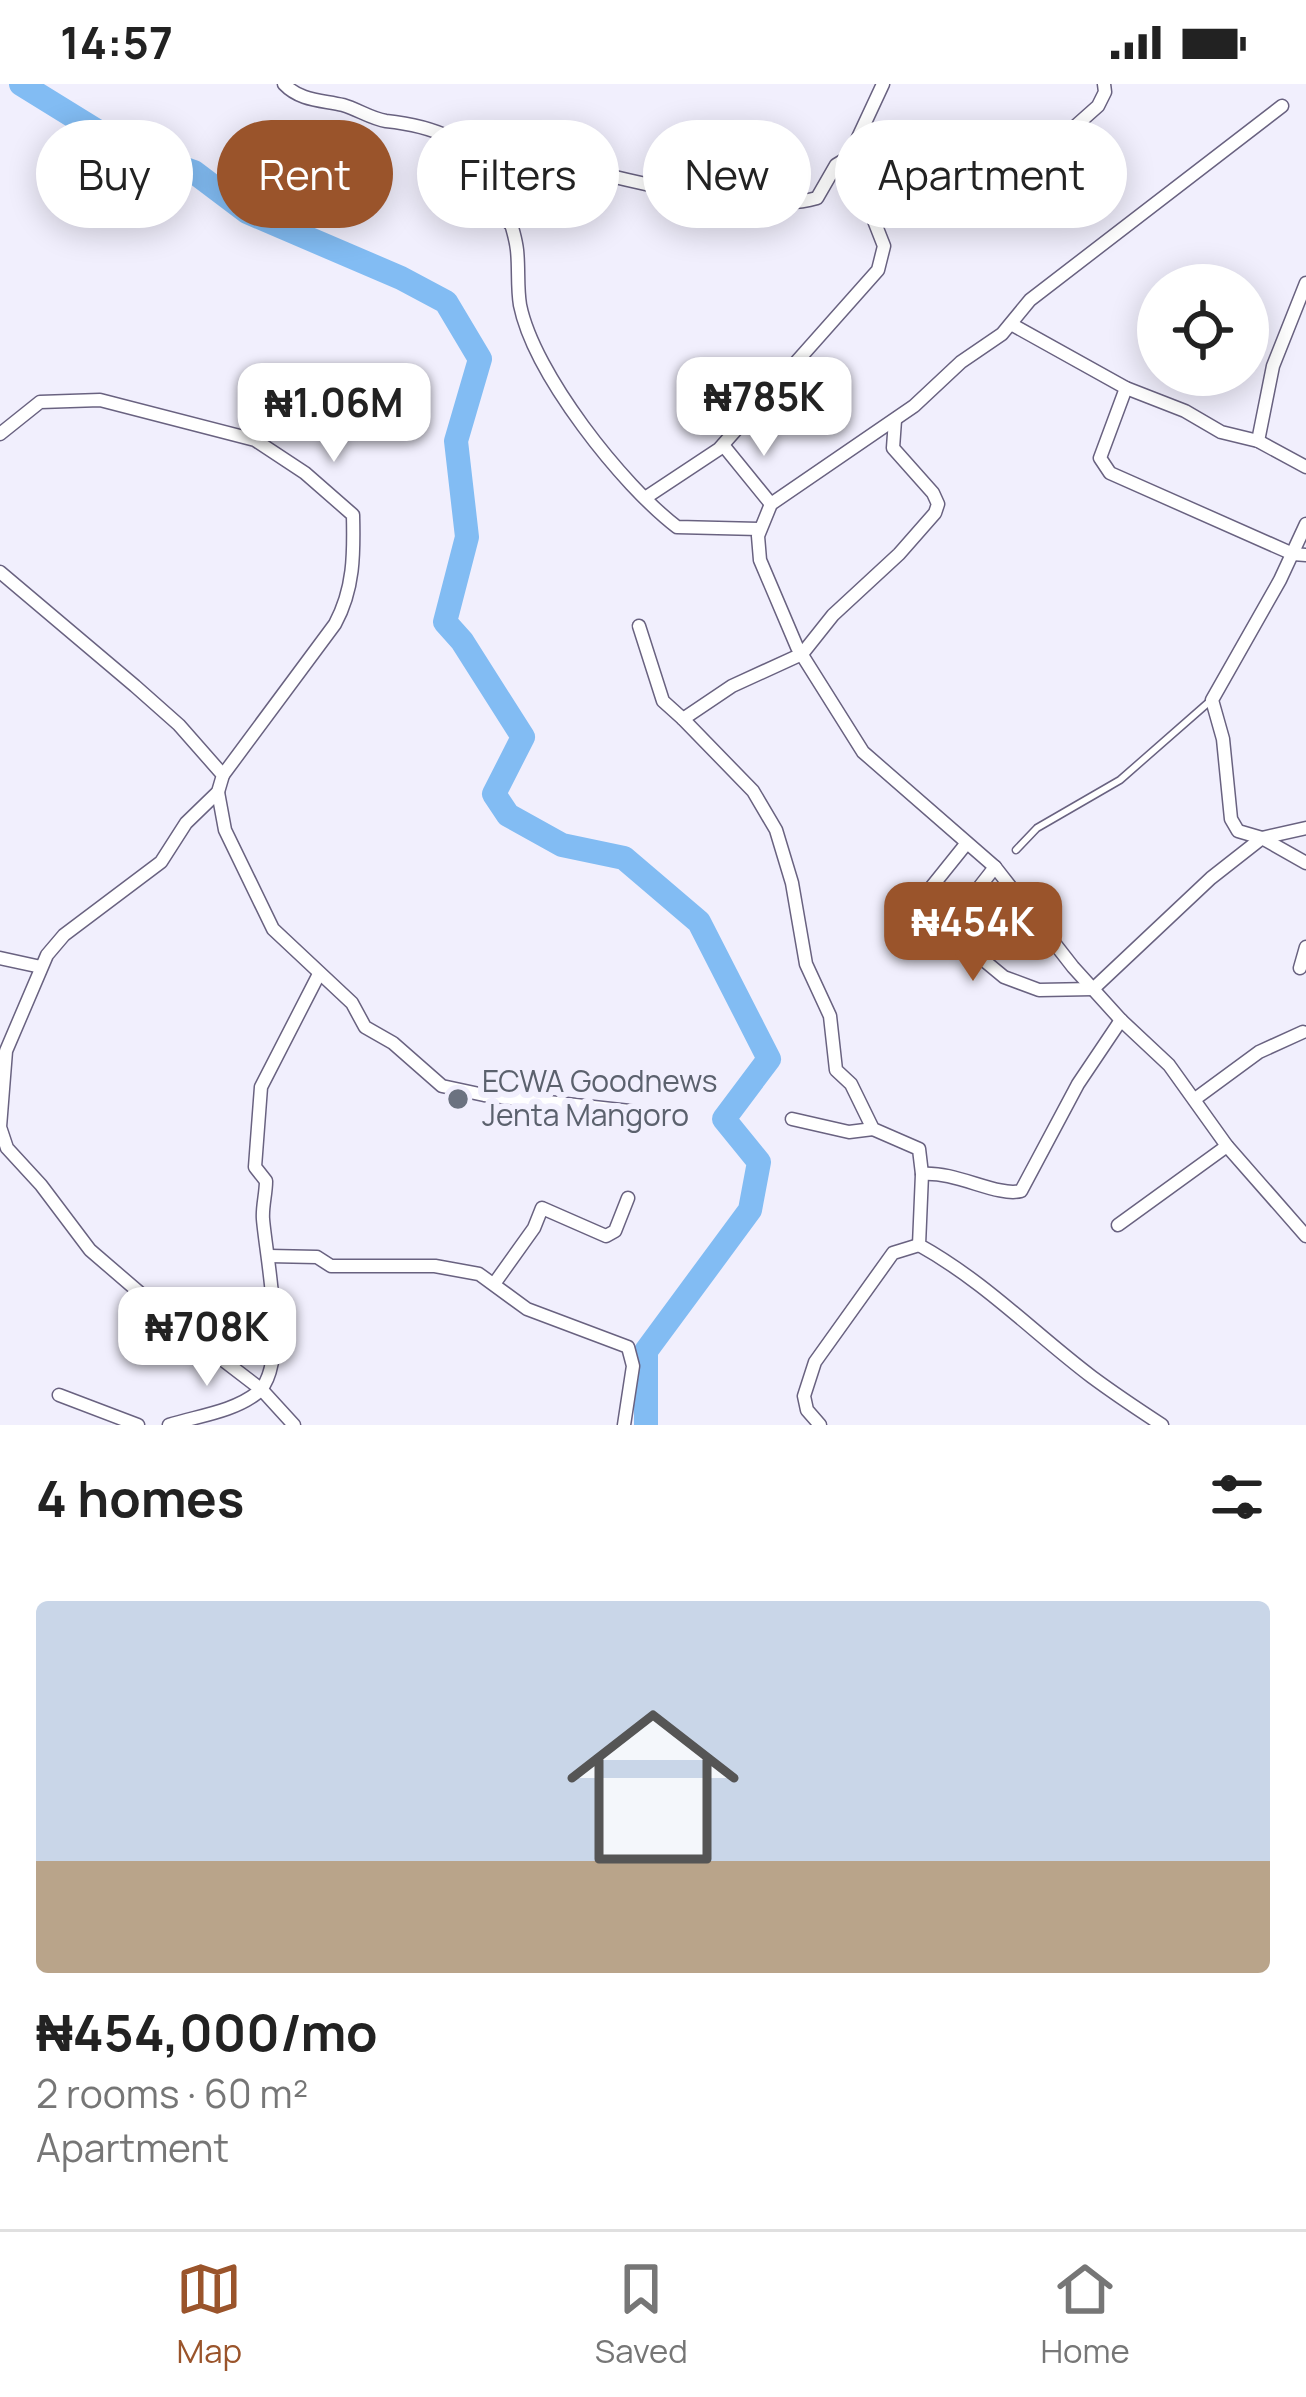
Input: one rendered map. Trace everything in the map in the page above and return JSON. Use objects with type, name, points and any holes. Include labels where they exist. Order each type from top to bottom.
[{"type":"street","points":[[284,84],[294,94],[384,121],[417,125]]},
{"type":"street","points":[[866,120],[883,84]]},
{"type":"street","points":[[1082,120],[1098,106],[1106,92],[1103,84]]},
{"type":"street","points":[[1282,106],[1049,285],[1011,324],[895,420],[771,504],[759,529],[760,560],[802,654],[863,752],[995,868],[1121,1021],[1169,1065],[1227,1146],[1306,1236]]},
{"type":"street","points":[[619,177],[765,203],[796,204],[817,198],[835,167]]},
{"type":"street","points":[[510,228],[517,245],[520,305],[556,389],[644,498],[677,527],[759,529]]},
{"type":"street","points":[[644,498],[722,445],[878,270],[884,246],[877,228]]},
{"type":"street","points":[[1258,441],[1273,366],[1306,283]]},
{"type":"street","points":[[1011,324],[1126,388],[1185,411],[1221,432],[1258,441],[1306,467]]},
{"type":"street","points":[[1126,388],[1100,458],[1109,472],[1299,554]]},
{"type":"street","points":[[0,434],[40,402],[100,400],[255,440],[305,472],[353,515],[349,599],[223,775],[218,792],[224,830],[273,929],[352,1003],[365,1027],[393,1043],[442,1086],[648,1113]]},
{"type":"street","points":[[683,719],[732,686],[802,654],[832,615],[899,554],[935,513],[938,504],[933,493],[892,448],[895,420]]},
{"type":"street","points":[[722,445],[771,504]]},
{"type":"street","points":[[1306,524],[1299,554],[1212,700],[1223,739],[1231,819],[1238,831],[1262,838],[1306,863]]},
{"type":"street","points":[[0,572],[179,725],[223,775]]},
{"type":"street","points":[[639,626],[662,701],[753,791],[776,830],[792,883],[806,964],[830,1016],[836,1070],[851,1084],[873,1129]]},
{"type":"street","points":[[218,792],[186,824],[161,862],[64,935],[41,968],[3,1050],[0,1126],[7,1148],[90,1250],[262,1390],[293,1425]]},
{"type":"street","points":[[966,844],[917,905],[1004,977],[1039,990],[1093,989],[1211,878],[1262,838],[1306,828]]},
{"type":"street","points":[[945,932],[995,868]]},
{"type":"street","points":[[1300,968],[1306,947]]},
{"type":"street","points":[[0,958],[41,968]]},
{"type":"street","points":[[169,1425],[243,1402],[262,1390],[272,1366],[269,1256],[262,1214],[266,1181],[255,1167],[261,1087],[319,974]]},
{"type":"street","points":[[922,1174],[945,1173],[1008,1193],[1022,1191],[1078,1084],[1121,1021]]},
{"type":"street","points":[[1195,1099],[1259,1052],[1303,1032]]},
{"type":"street","points":[[792,1119],[849,1132],[873,1129],[919,1149],[920,1245]]},
{"type":"street","points":[[1118,1226],[1227,1146]]},
{"type":"street","points":[[494,1284],[534,1228],[542,1208],[606,1235],[615,1231],[628,1198]]},
{"type":"street","points":[[820,1425],[807,1410],[804,1396],[815,1362],[892,1253],[920,1245],[1162,1425]]},
{"type":"street","points":[[269,1256],[317,1257],[331,1266],[435,1266],[479,1274],[527,1309],[628,1347],[633,1366],[624,1425]]},
{"type":"street","points":[[59,1395],[139,1425]]},
{"type":"lane","points":[[1016,850],[1037,828],[1120,780],[1192,712],[1212,700]]},
{"type":"waterway","points":[[21,84],[123,147],[194,172],[247,212],[446,302],[480,359],[456,441],[467,537],[445,622],[523,737],[494,794],[508,815],[562,845],[624,858],[699,922],[769,1059],[724,1119],[759,1162],[750,1210],[646,1351],[646,1425]]},
{"type":"place","name":"ECWA Goodnews Jenta Mangoro","points":[[458,1099]]}]
